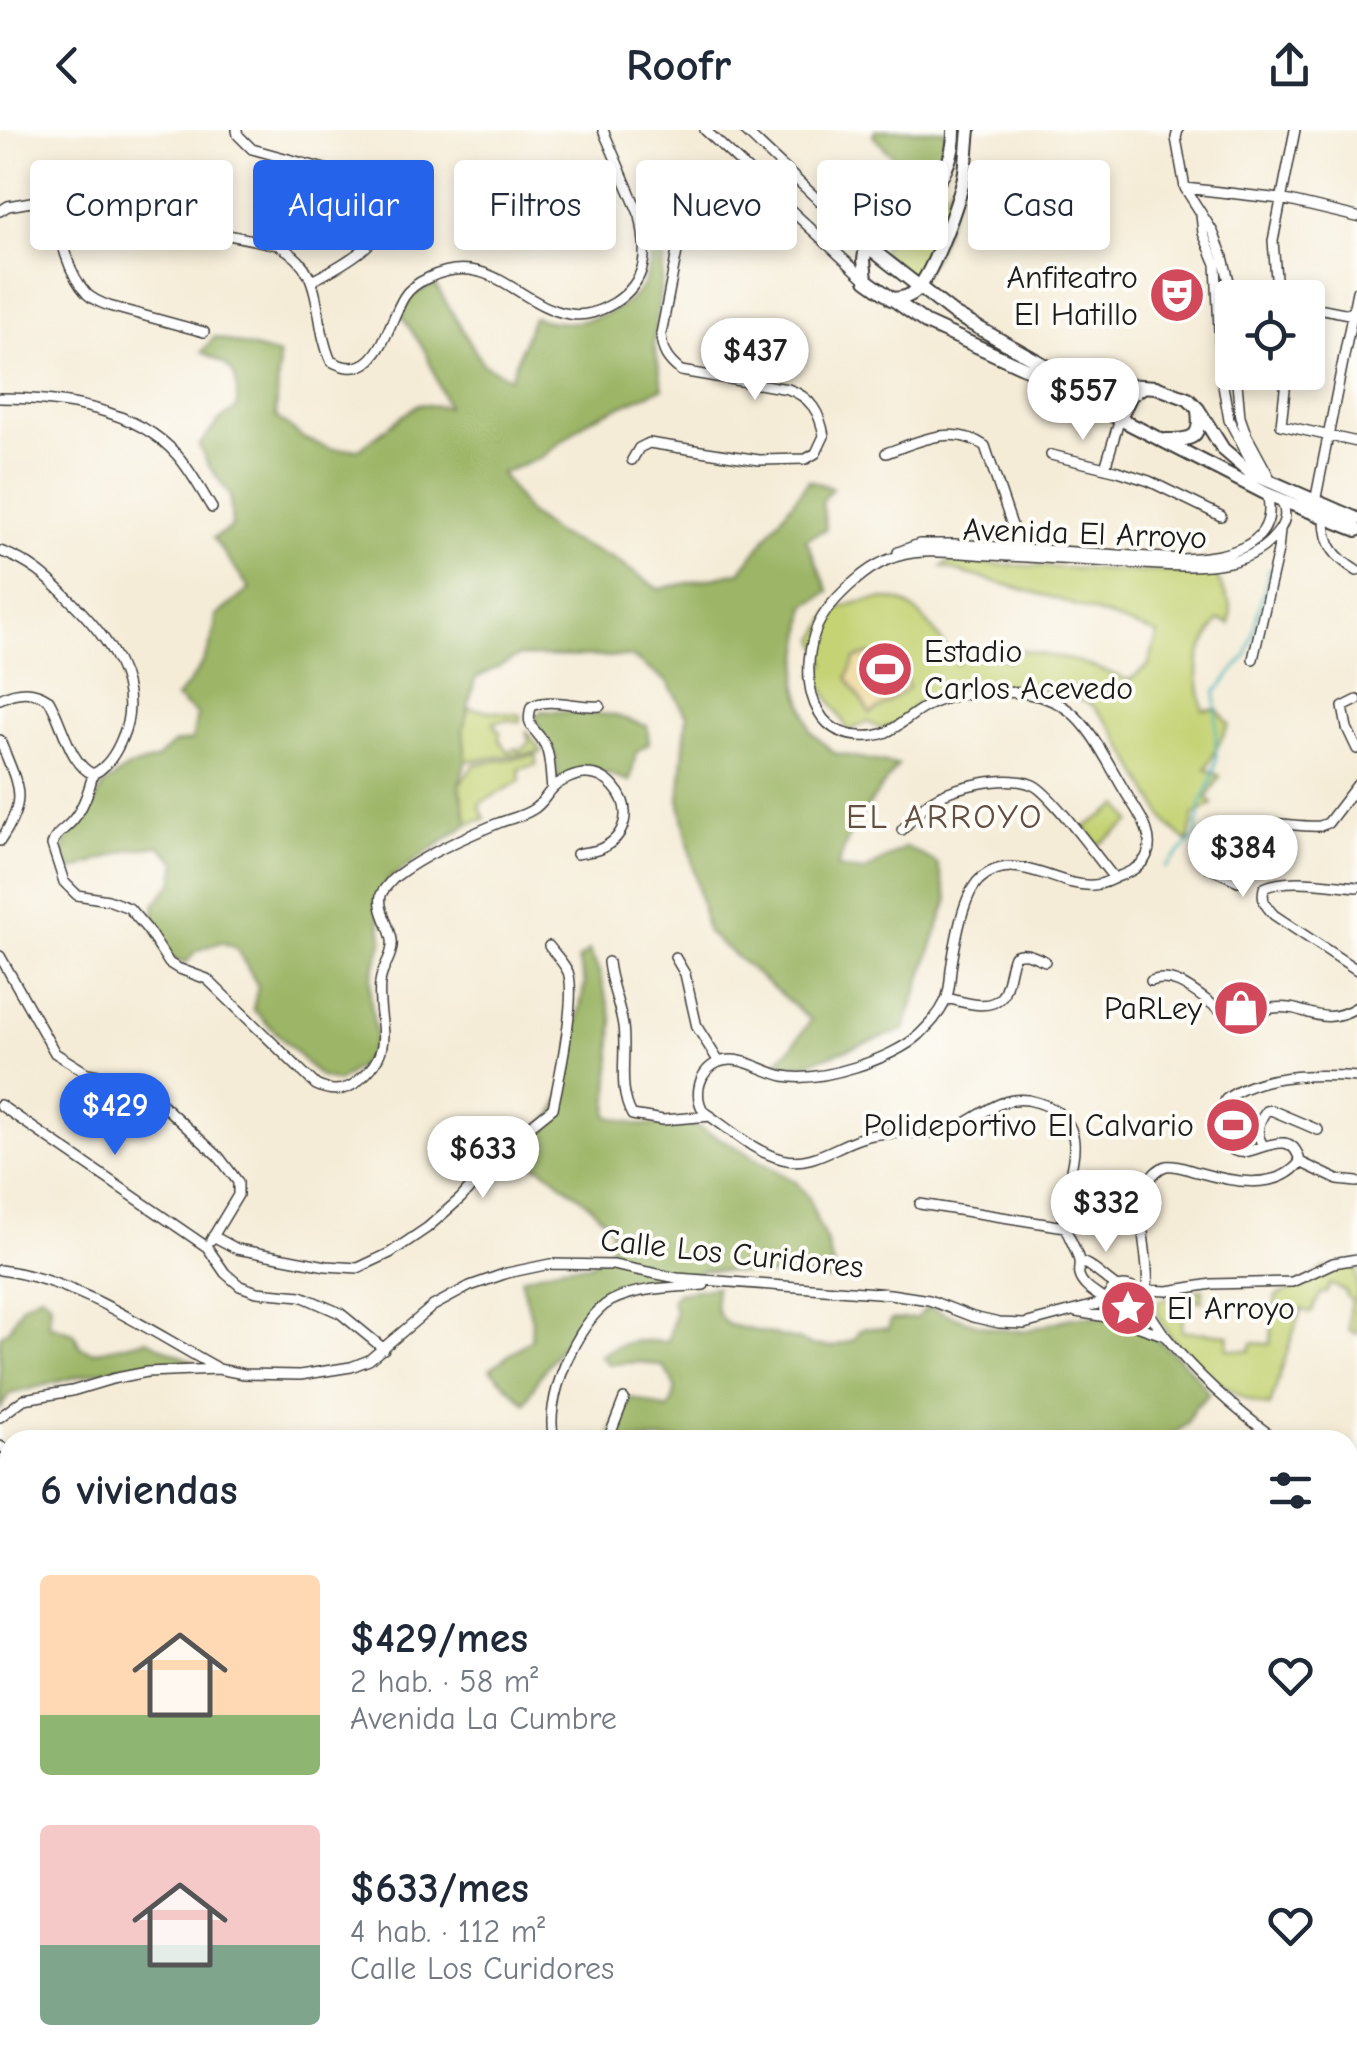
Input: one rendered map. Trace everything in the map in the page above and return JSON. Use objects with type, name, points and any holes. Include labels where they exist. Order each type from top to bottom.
[{"type":"street","points":[[237,130],[252,149],[372,182],[384,198],[386,210],[377,234],[356,256],[312,282]]},
{"type":"street","points":[[602,130],[636,207]]},
{"type":"street","points":[[705,130],[866,280],[926,323],[1029,370],[1164,440],[1357,519]]},
{"type":"street","points":[[744,130],[817,199]]},
{"type":"street","points":[[948,167],[954,130]]},
{"type":"street","points":[[889,298],[904,298],[919,288],[928,272],[960,193],[969,130]]},
{"type":"street","points":[[1178,130],[1185,188],[1213,232],[1229,280]]},
{"type":"street","points":[[1277,280],[1272,252],[1295,130]]},
{"type":"street","points":[[1185,188],[1281,200],[1357,217]]},
{"type":"street","points":[[0,211],[30,202]]},
{"type":"street","points":[[1200,215],[1216,264],[1220,374],[1229,420],[1267,485]]},
{"type":"street","points":[[233,235],[278,244],[304,264],[312,282],[325,347],[332,361],[350,368],[367,364],[406,294],[442,272],[475,272],[499,278],[541,303],[567,314],[586,315],[604,309],[630,292],[639,280],[643,250]]},
{"type":"street","points":[[64,250],[85,292],[94,300],[204,332]]},
{"type":"street","points":[[632,460],[639,448],[649,444],[759,460],[806,459],[816,453],[824,436],[815,408],[802,394],[681,371],[668,361],[661,334],[677,250]]},
{"type":"street","points":[[865,250],[866,280]]},
{"type":"street","points":[[872,250],[954,314],[1086,385],[1156,387],[1188,400],[1198,409],[1223,450],[1281,500],[1357,530]]},
{"type":"street","points":[[928,272],[937,302]]},
{"type":"street","points":[[1315,502],[1357,290]]},
{"type":"street","points":[[1325,309],[1354,315]]},
{"type":"street","points":[[946,332],[956,327],[954,314]]},
{"type":"street","points":[[1105,468],[1131,395],[1145,386]]},
{"type":"street","points":[[1238,390],[1240,416],[1267,485]]},
{"type":"street","points":[[1285,390],[1280,424],[1357,442]]},
{"type":"street","points":[[0,398],[83,407],[133,422],[175,452],[212,508]]},
{"type":"street","points":[[1164,440],[1192,436],[1199,428],[1198,409]]},
{"type":"street","points":[[886,453],[940,434],[961,434],[986,446],[1021,553]]},
{"type":"street","points":[[1051,455],[1149,482],[1221,516]]},
{"type":"street","name":"Avenida El Arroyo","points":[[1021,553],[1180,558],[1218,555],[1244,547],[1261,533],[1270,516],[1267,485]]},
{"type":"street","points":[[1252,659],[1285,514],[1281,500]]},
{"type":"street","points":[[1325,519],[1330,548],[1357,571]]},
{"type":"street","name":"Avenida El Arroyo","points":[[1114,878],[1143,862],[1148,835],[1145,824],[1076,714],[1053,699],[1022,692],[984,692],[954,695],[924,708],[896,728],[872,736],[848,735],[829,724],[820,712],[808,680],[809,655],[821,619],[853,582],[875,564],[919,544],[954,544],[1184,567],[1230,562],[1252,555],[1281,528]]},
{"type":"street","points":[[0,550],[36,567],[105,638],[124,673],[127,726],[113,756],[93,774],[77,760],[49,700],[28,692],[0,699]]},
{"type":"street","points":[[552,788],[545,745],[528,720],[531,707],[543,700],[600,706]]},
{"type":"street","points":[[1357,700],[1343,707],[1357,749]]},
{"type":"street","points":[[0,740],[19,795],[16,815],[0,841]]},
{"type":"street","points":[[93,774],[76,817],[56,833],[52,845],[64,882],[76,894],[129,908],[169,963],[207,979],[316,1084],[328,1091],[348,1088],[360,1080],[382,1051],[380,979],[390,958],[392,941],[381,907],[383,890],[394,878],[455,841],[528,813],[542,804],[552,788],[568,779],[587,774],[606,778],[622,796],[626,816],[623,828],[600,849],[577,854]]},
{"type":"street","points":[[902,830],[929,802],[956,788],[994,780],[1032,785],[1048,796],[1114,878],[1096,886],[1011,867],[991,872],[968,896],[947,998],[937,1017],[910,1044],[858,1066],[822,1075],[789,1078],[744,1062],[719,1062],[708,1069],[699,1084],[700,1105],[711,1116],[760,1150],[794,1161],[816,1158],[863,1137],[893,1131],[945,1130],[1004,1101],[1034,1101],[1058,1112],[1066,1121],[1075,1148],[1063,1208],[1065,1227],[1080,1262],[1078,1272],[1083,1282],[1106,1302],[1109,1314],[1119,1320],[1134,1318],[1142,1298],[1148,1273],[1145,1193],[1157,1171],[1175,1166],[1216,1178],[1260,1180],[1289,1173],[1300,1162]]},
{"type":"street","points":[[1238,881],[1208,867],[1218,839],[1254,823],[1309,827],[1328,822],[1357,785]]},
{"type":"street","points":[[1357,887],[1284,883],[1264,888],[1262,895],[1274,915],[1357,970]]},
{"type":"street","points":[[213,1236],[237,1249],[358,1268],[390,1253],[461,1198],[512,1140],[553,1108],[571,988],[567,969],[549,946]]},
{"type":"street","points":[[947,998],[992,1004],[1002,997],[1014,956],[1027,954],[1045,961]]},
{"type":"street","points":[[0,956],[54,1053],[87,1072],[121,1078],[143,1087],[218,1157],[238,1182],[238,1194],[208,1246]]},
{"type":"street","points":[[676,957],[685,974],[697,1027],[719,1062]]},
{"type":"street","points":[[608,962],[622,1020],[624,1091],[632,1115],[663,1120],[711,1116]]},
{"type":"street","points":[[1151,980],[1175,980],[1244,1019],[1274,1008],[1331,1017],[1357,1006]]},
{"type":"street","points":[[1300,1162],[1290,1145],[1280,1143],[1243,1152],[1232,1148],[1222,1133],[1223,1104],[1232,1095],[1264,1082],[1357,1077]]},
{"type":"street","points":[[0,1104],[208,1246],[225,1273],[240,1286],[257,1292],[301,1296],[340,1313],[384,1349]]},
{"type":"street","points":[[1263,1146],[1258,1131],[1266,1111],[1318,1130]]},
{"type":"street","points":[[1300,1162],[1338,1180],[1357,1182]]},
{"type":"street","points":[[920,1204],[1065,1227]]},
{"type":"street","points":[[1142,1298],[1212,1284],[1292,1282],[1332,1263],[1357,1259]]},
{"type":"street","points":[[1080,1262],[1117,1287]]},
{"type":"street","name":"Calle Los Curidores","points":[[0,1417],[24,1399],[147,1372],[218,1369],[273,1375],[351,1367],[369,1360],[434,1306],[470,1286],[550,1264],[613,1265],[721,1283],[900,1295],[929,1300],[973,1318],[1024,1324],[1106,1302]]},
{"type":"street","points":[[0,1270],[72,1290],[218,1369]]},
{"type":"street","points":[[551,1430],[554,1396],[570,1354],[587,1323],[605,1303],[627,1294],[721,1283]]},
{"type":"street","points":[[1106,1302],[1117,1287],[1129,1286],[1142,1298],[1165,1336],[1246,1418],[1263,1430]]},
{"type":"street","points":[[1073,1311],[1119,1320],[1165,1336]]},
{"type":"street","points":[[612,1430],[624,1398]]},
{"type":"green space","points":[[875,130],[945,130],[943,160],[897,160],[873,136]]},
{"type":"green space","points":[[959,130],[965,130],[957,189],[948,222],[948,189],[958,173]]},
{"type":"green space","points":[[652,250],[665,250],[654,344],[663,388],[590,419],[541,458],[501,473],[528,513],[558,535],[612,558],[659,589],[740,572],[809,480],[832,488],[822,502],[826,529],[806,539],[829,592],[806,606],[797,684],[811,732],[834,753],[898,765],[852,828],[837,868],[863,872],[906,847],[937,863],[948,899],[904,1030],[804,1064],[774,1064],[811,1020],[707,932],[679,799],[687,715],[667,682],[632,657],[519,656],[475,679],[463,730],[466,761],[459,785],[468,824],[389,879],[376,901],[383,940],[371,978],[376,1039],[370,1054],[338,1082],[320,1077],[253,1009],[258,986],[236,948],[221,942],[196,951],[186,963],[173,960],[163,949],[153,925],[155,903],[173,883],[177,862],[160,846],[129,850],[73,870],[63,857],[66,840],[88,814],[104,785],[128,768],[155,760],[173,744],[192,740],[197,715],[176,698],[204,660],[216,616],[250,589],[213,538],[232,527],[230,495],[199,446],[218,422],[237,408],[235,378],[228,367],[202,352],[214,337],[279,355],[276,417],[303,438],[331,449],[359,449],[418,404],[447,407],[426,352],[402,317],[409,296],[435,284],[483,364],[510,378],[533,317],[568,322],[613,311],[639,291]]},
{"type":"green space","points":[[882,250],[937,250],[917,282]]},
{"type":"green space","points":[[949,562],[1143,572],[1214,571],[1231,606],[1230,624],[1219,620],[1205,644],[1199,663],[1199,683],[1203,710],[1217,709],[1229,724],[1206,769],[1220,776],[1207,798],[1213,804],[1194,815],[1188,843],[1168,825],[1112,727],[1091,704],[1071,696],[1038,688],[956,688],[917,703],[899,722],[881,729],[867,722],[849,731],[814,674],[826,664],[816,639],[831,612],[858,603],[889,599],[906,604],[928,623],[957,664],[972,647],[1009,661],[1016,649],[1080,662],[1129,680],[1148,666],[1158,634],[1057,599],[942,567]]},
{"type":"green space","points":[[468,708],[521,715],[520,722],[494,722],[500,731],[499,739],[509,752],[516,748],[519,752],[529,743],[526,730],[542,752],[466,761],[463,730]]},
{"type":"green space","points":[[542,711],[613,715],[647,726],[649,743],[636,753],[630,781],[582,768],[557,781],[555,753],[535,717]]},
{"type":"green space","points":[[537,755],[536,765],[519,769],[520,781],[479,804],[485,819],[468,824],[459,785],[475,764]]},
{"type":"green space","points":[[1120,805],[1131,822],[1098,845],[1085,827]]},
{"type":"green space","points":[[589,951],[613,1020],[608,1116],[638,1125],[693,1125],[796,1182],[809,1198],[837,1280],[705,1270],[601,1295],[539,1377],[525,1403],[490,1369],[531,1339],[532,1321],[521,1278],[563,1266],[589,1265],[610,1249],[611,1228],[591,1206],[542,1168],[496,1154],[552,1116],[564,1091],[585,982],[578,960]]},
{"type":"green space","points":[[1354,1267],[1357,1334],[1349,1330],[1352,1300],[1345,1295],[1347,1292],[1330,1284],[1311,1313],[1301,1309],[1270,1406],[1238,1395],[1200,1368],[1169,1335],[1160,1319],[1160,1300],[1203,1289],[1202,1301],[1183,1299],[1182,1331],[1229,1335],[1227,1349],[1250,1351],[1252,1343],[1270,1344],[1276,1296],[1324,1268]]},
{"type":"green space","points":[[716,1287],[716,1309],[729,1325],[832,1347],[854,1340],[865,1328],[888,1329],[891,1320],[916,1318],[928,1307],[972,1323],[1007,1330],[1026,1330],[1072,1318],[1112,1320],[1132,1326],[1168,1348],[1209,1394],[1179,1430],[613,1430],[622,1403],[633,1398],[668,1409],[675,1387],[662,1366],[640,1362],[609,1364],[600,1356],[632,1342],[668,1342],[675,1311],[671,1300],[677,1293]]},
{"type":"green space","points":[[41,1294],[51,1303],[49,1325],[74,1333],[80,1347],[94,1352],[147,1340],[198,1364],[150,1364],[103,1371],[10,1394],[0,1408],[0,1336],[9,1329],[22,1305]]},
{"type":"sand","points":[[869,654],[894,665],[909,688],[870,714],[847,678],[855,659]]},
{"type":"waterway","points":[[1165,868],[1196,836],[1201,803],[1216,760],[1216,692],[1247,655],[1270,568]]},
{"type":"place","name":"Anfiteatro El Hatillo","points":[[1177,295]]},
{"type":"place","name":"Estadio Carlos Acevedo","points":[[885,669]]},
{"type":"place","name":"PaRLey","points":[[1241,1008]]},
{"type":"place","name":"Polideportivo El Calvario","points":[[1233,1125]]},
{"type":"place","name":"El Arroyo","points":[[1128,1308]]},
{"type":"district","name":"EL ARROYO","points":[[945,816]]}]
